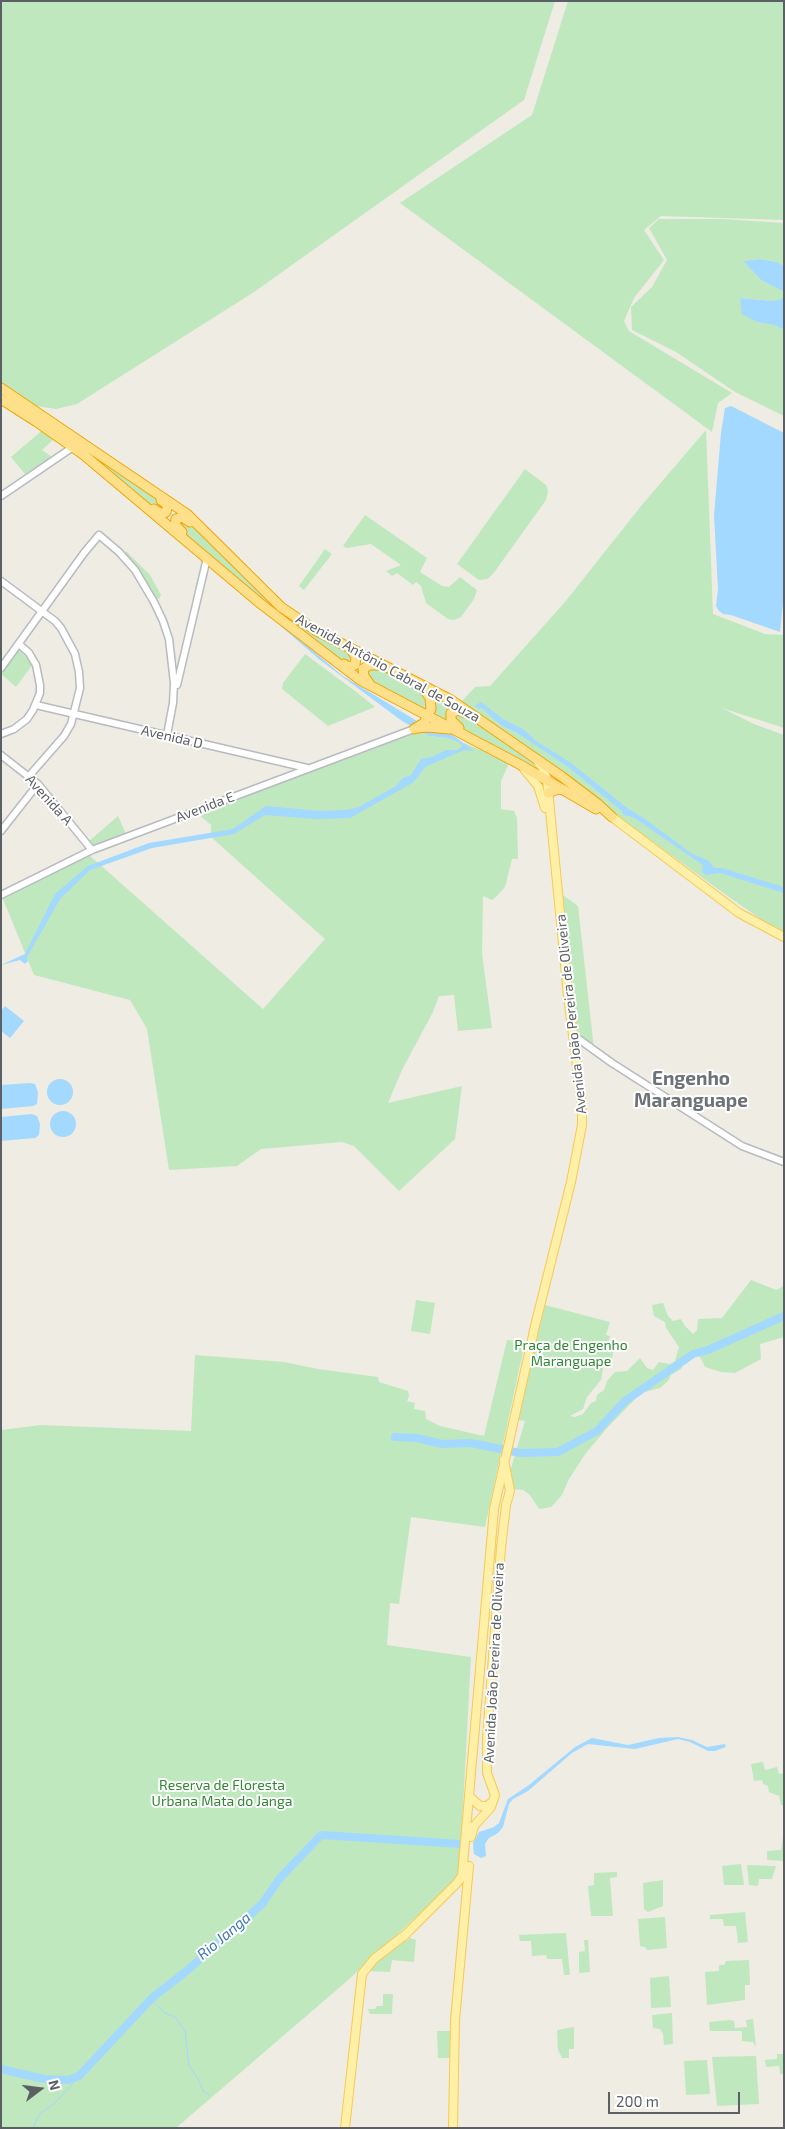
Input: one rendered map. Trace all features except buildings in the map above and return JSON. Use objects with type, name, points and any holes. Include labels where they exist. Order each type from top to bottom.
[{"type":"highway","name":"Avenida Antônio Cabral de Souza","points":[[1,388],[72,434],[132,478],[187,514],[281,607],[314,630],[451,700],[592,799],[612,817]]},
{"type":"highway","name":"Avenida Antônio Cabral de Souza","points":[[1,399],[73,447],[298,633],[373,688],[502,754],[612,817]]},
{"type":"highway","points":[[111,478],[125,486],[157,511],[162,514],[166,512],[168,507],[166,503],[143,488],[132,478]]},
{"type":"highway","points":[[231,559],[185,518],[176,519],[175,525],[178,529],[222,566],[233,580]]},
{"type":"highway","points":[[298,633],[310,637],[345,665],[352,667],[356,661],[350,648]]},
{"type":"highway","points":[[373,688],[364,676],[363,669],[369,665],[383,665]]},
{"type":"highway","points":[[414,729],[429,716],[431,709],[430,698],[422,686]]},
{"type":"highway","points":[[404,704],[422,723],[454,729]]},
{"type":"highway","points":[[486,723],[462,711],[455,710],[451,713],[451,720],[456,727],[502,754]]},
{"type":"highway","points":[[414,729],[422,723]]},
{"type":"highway","points":[[548,793],[558,789],[568,791]]},
{"type":"main road","name":"Avenida João Pereira de Oliveira","points":[[450,1891],[460,1880],[464,1870],[497,1490],[581,1135],[582,1106],[550,830],[547,779],[542,767],[536,760]]},
{"type":"main road","name":"Avenida João Pereira de Oliveira","points":[[519,764],[538,786],[550,830]]},
{"type":"main road","name":"Avenida Antônio Cabral de Souza","points":[[612,817],[739,913],[784,937]]},
{"type":"main road","name":"Avenida João Pereira de Oliveira","points":[[495,1800],[494,1790],[488,1773],[488,1738],[501,1548],[506,1505],[510,1491],[504,1459]]},
{"type":"main road","points":[[497,1490],[503,1488],[510,1491]]},
{"type":"main road","points":[[470,1797],[476,1804],[482,1807],[495,1800]]},
{"type":"main road","points":[[453,2128],[455,2020],[464,1897],[472,1832],[474,1826],[491,1808],[495,1800]]},
{"type":"main road","points":[[345,2128],[362,1974],[374,1959],[405,1935],[450,1891],[460,1890],[464,1897]]},
{"type":"street","points":[[1,496],[73,447]]},
{"type":"street","points":[[1,668],[99,535],[119,552],[135,570],[160,615],[169,639],[174,666],[173,703]]},
{"type":"street","points":[[167,736],[207,558]]},
{"type":"street","points":[[1,581],[61,628],[74,654],[80,688],[75,714],[64,736],[29,776]]},
{"type":"street","points":[[1,734],[20,725],[27,719],[36,705],[40,685],[36,665],[29,653],[19,644]]},
{"type":"street","name":"Avenida D","points":[[36,705],[308,768]]},
{"type":"street","name":"Avenida E","points":[[1,895],[90,851],[414,729]]},
{"type":"street","name":"Avenida A","points":[[1,754],[29,776],[90,851]]},
{"type":"street","name":"Avenida A","points":[[1,760],[37,786]]},
{"type":"street","points":[[1,831],[37,786]]},
{"type":"street","points":[[573,1035],[612,1063],[742,1146],[784,1162]]},
{"type":"green space","points":[[1,1],[555,1],[524,100],[254,292],[77,404],[56,409],[36,406],[1,382]]},
{"type":"green space","points":[[568,1],[784,1],[784,220],[661,216],[644,230],[664,260],[634,298],[624,321],[629,331],[732,393],[718,403],[712,432],[400,203],[532,115]]},
{"type":"green space","points":[[659,219],[722,219],[784,223],[784,266],[777,262],[760,259],[743,261],[761,280],[784,292],[784,298],[774,301],[741,298],[757,322],[774,325],[784,330],[784,416],[735,392],[676,352],[632,330],[631,307],[652,287],[667,260],[649,228]]},
{"type":"green space","points":[[1,388],[168,505],[164,515],[148,506],[57,436],[42,450],[52,457],[25,474],[11,457],[45,428],[1,400]]},
{"type":"green space","points":[[706,430],[713,614],[765,634],[784,635],[784,728],[722,708],[754,724],[784,735],[784,931],[765,922],[726,895],[461,702],[475,687],[490,686],[565,602],[641,506]]},
{"type":"green space","points":[[525,469],[546,485],[548,491],[546,500],[493,574],[487,579],[479,580],[457,564]]},
{"type":"green space","points":[[365,515],[427,558],[420,572],[442,586],[449,587],[460,577],[477,590],[474,599],[461,617],[454,620],[448,619],[426,603],[421,586],[416,582],[413,585],[397,573],[392,576],[386,571],[401,565],[371,544],[347,548],[343,546]]},
{"type":"green space","points":[[184,518],[288,613],[351,651],[356,664],[336,663],[180,531],[177,519]]},
{"type":"green space","points":[[325,549],[332,554],[304,590],[299,586]]},
{"type":"green space","points":[[126,551],[150,575],[161,595],[159,599],[156,599],[137,567],[125,554]]},
{"type":"green space","points":[[18,649],[33,664],[16,687],[1,674]]},
{"type":"green space","points":[[305,654],[375,707],[328,726],[282,689],[283,683]]},
{"type":"green space","points":[[371,665],[390,671],[425,692],[428,713],[389,693],[366,677],[367,667]]},
{"type":"green space","points":[[431,692],[459,708],[451,708],[446,715],[455,728],[432,715]]},
{"type":"green space","points":[[452,714],[469,716],[533,759],[545,776],[460,727]]},
{"type":"green space","points":[[421,731],[429,736],[447,738],[467,744],[509,763],[501,781],[501,809],[514,811],[517,818],[518,859],[512,859],[505,887],[497,896],[492,900],[483,896],[482,954],[492,1028],[458,1031],[454,995],[439,996],[433,1012],[402,1070],[388,1103],[462,1086],[455,1139],[399,1191],[354,1146],[342,1142],[261,1149],[237,1166],[169,1170],[147,1029],[130,1000],[34,975],[3,899],[89,855],[263,1009],[325,939],[211,837],[211,825],[198,814]]},
{"type":"green space","points":[[118,816],[126,834],[91,846],[88,842]]},
{"type":"green space","points":[[557,891],[578,906],[594,1049],[573,1035]]},
{"type":"green space","name":"Praça de Engenho Maranguape","points":[[751,1280],[776,1290],[784,1286],[784,1337],[760,1344],[761,1359],[735,1373],[721,1372],[705,1367],[699,1355],[686,1361],[681,1369],[671,1375],[668,1381],[660,1388],[641,1393],[608,1427],[586,1453],[569,1479],[562,1495],[551,1507],[539,1509],[530,1495],[523,1490],[513,1489],[508,1478],[525,1421],[518,1420],[545,1305],[610,1322],[606,1335],[610,1336],[607,1347],[614,1349],[611,1362],[603,1368],[601,1380],[587,1397],[583,1409],[570,1416],[575,1417],[583,1414],[591,1403],[596,1401],[597,1395],[604,1390],[607,1381],[615,1372],[627,1371],[640,1358],[647,1368],[653,1370],[659,1362],[670,1364],[675,1361],[679,1347],[666,1328],[665,1322],[654,1316],[652,1305],[663,1303],[668,1316],[673,1321],[681,1319],[693,1334],[697,1330],[698,1319],[722,1318]]},
{"type":"green space","points":[[416,1300],[435,1303],[430,1334],[411,1331]]},
{"type":"green space","name":"Reserva de Floresta Urbana Mata do Janga","points":[[507,1340],[525,1342],[485,1527],[411,1517],[399,1604],[390,1603],[387,1645],[471,1657],[458,1878],[347,1981],[176,2128],[1,2128],[1,1430],[41,1425],[191,1431],[195,1355],[284,1362],[318,1369],[378,1377],[379,1382],[408,1391],[407,1401],[415,1403],[414,1409],[425,1411],[426,1419],[440,1426],[484,1436]]},
{"type":"green space","points":[[763,1762],[765,1770],[777,1767],[779,1774],[784,1773],[784,1805],[781,1805],[779,1796],[769,1792],[768,1786],[763,1784],[762,1780],[754,1781],[751,1764]]},
{"type":"green space","points":[[783,1837],[784,1861],[767,1860],[767,1851],[781,1850]]},
{"type":"green space","points":[[741,1864],[744,1885],[724,1885],[722,1866]]},
{"type":"green space","points":[[747,1865],[776,1866],[772,1879],[759,1879],[758,1886],[749,1885]]},
{"type":"green space","points":[[617,1872],[617,1877],[610,1878],[613,1916],[591,1916],[588,1886],[594,1885],[594,1873]]},
{"type":"green space","points":[[663,1880],[663,1906],[648,1912],[644,1909],[643,1883]]},
{"type":"green space","points":[[745,1912],[748,1942],[738,1943],[736,1926],[724,1926],[723,1919],[710,1919],[710,1915]]},
{"type":"green space","points":[[665,1917],[667,1948],[647,1950],[645,1947],[640,1946],[638,1919]]},
{"type":"green space","points":[[566,1933],[570,1975],[564,1975],[562,1959],[547,1959],[546,1955],[532,1956],[531,1941],[520,1941],[519,1935]]},
{"type":"green space","points":[[410,1938],[416,1940],[414,1962],[392,1960],[390,1972],[368,1971],[386,1954]]},
{"type":"green space","points":[[584,1940],[588,1940],[590,1972],[579,1973],[579,1952],[585,1951]]},
{"type":"green space","points":[[749,1960],[750,1985],[745,1985],[745,2000],[707,2005],[705,1972],[719,1971],[719,1965],[724,1965],[726,1961]]},
{"type":"green space","points":[[669,1976],[671,2007],[651,2008],[650,1978]]},
{"type":"green space","points":[[383,1994],[393,1994],[392,2014],[370,2014],[368,2009],[383,2006]]},
{"type":"green space","points":[[672,2013],[673,2044],[664,2045],[663,2034],[660,2029],[653,2028],[652,2015]]},
{"type":"green space","points":[[753,2019],[756,2047],[753,2042],[742,2041],[742,2031],[710,2031],[709,2022],[730,2020],[734,2021],[735,2028],[747,2027],[746,2020]]},
{"type":"green space","points":[[574,2027],[574,2049],[569,2049],[569,2058],[562,2058],[558,2050],[557,2030]]},
{"type":"green space","points":[[437,2031],[452,2031],[452,2058],[438,2058]]},
{"type":"green space","points":[[777,2054],[784,2054],[784,2074],[780,2074],[779,2066],[766,2067],[765,2060],[777,2059]]},
{"type":"green space","points":[[756,2056],[759,2104],[717,2106],[712,2057]]},
{"type":"green space","points":[[707,2060],[710,2094],[686,2095],[684,2061]]},
{"type":"water","points":[[760,259],[777,262],[784,266],[784,292],[761,280],[743,261]]},
{"type":"water","points":[[740,298],[774,301],[784,298],[784,330],[774,325],[757,322],[742,314]]},
{"type":"water","points":[[731,406],[784,433],[784,594],[780,632],[723,614],[716,606],[718,589],[714,515],[721,433],[725,408]]},
{"type":"water","points":[[208,562],[343,676],[430,729],[450,733],[474,751],[464,750],[425,767],[414,782],[350,818],[316,819],[265,815],[234,834],[152,848],[90,870],[60,899],[27,957],[28,961],[25,964],[20,960],[1,965],[25,954],[55,894],[88,866],[149,843],[233,829],[266,806],[320,811],[346,810],[359,807],[396,786],[403,778],[411,775],[421,759],[432,757],[446,750],[458,750],[462,746],[459,742],[447,738],[429,736],[402,721],[320,660],[207,564]]},
{"type":"water","points":[[481,702],[503,719],[523,729],[536,741],[571,763],[627,808],[691,853],[709,861],[714,868],[722,868],[784,887],[784,893],[720,873],[706,875],[702,872],[703,865],[633,817],[624,815],[622,811],[567,766],[516,732],[502,726],[482,708],[479,709],[475,706]]},
{"type":"water","points":[[5,1006],[24,1021],[10,1038],[1,1031],[1,1011]]},
{"type":"water","points":[[60,1079],[69,1083],[73,1092],[69,1101],[60,1105],[51,1101],[47,1092],[51,1083]]},
{"type":"water","points":[[35,1084],[38,1092],[37,1104],[1,1109],[1,1085]]},
{"type":"water","points":[[63,1111],[72,1115],[76,1124],[72,1133],[63,1137],[54,1133],[50,1124],[54,1115]]},
{"type":"water","points":[[32,1114],[37,1116],[40,1124],[39,1135],[35,1138],[1,1141],[1,1117]]},
{"type":"water","points":[[678,1737],[692,1740],[707,1747],[725,1744],[726,1747],[715,1751],[708,1751],[690,1742],[678,1739],[635,1749],[588,1744],[572,1753],[528,1791],[513,1799],[509,1804],[503,1827],[498,1833],[489,1838],[485,1844],[486,1856],[481,1858],[474,1854],[473,1843],[479,1832],[494,1827],[499,1823],[508,1799],[529,1785],[575,1747],[592,1738],[628,1745],[659,1738]]},
{"type":"waterway","points":[[395,1437],[417,1438],[442,1444],[471,1443],[520,1453],[558,1452],[597,1431],[625,1401],[693,1354],[708,1350],[784,1316]]},
{"type":"waterway","name":"Rio Janga","points":[[1,2069],[44,2079],[68,2080],[79,2076],[152,1998],[189,1969],[262,1904],[280,1878],[321,1835],[461,1844]]},
{"type":"waterway","points":[[151,1999],[165,2013],[175,2017],[185,2031],[189,2066],[198,2079],[203,2091],[209,2095]]},
{"type":"waterway","points":[[33,2128],[39,2115],[57,2101],[79,2076]]},
{"type":"district","name":"Engenho Maranguape","points":[[691,1090]]}]
